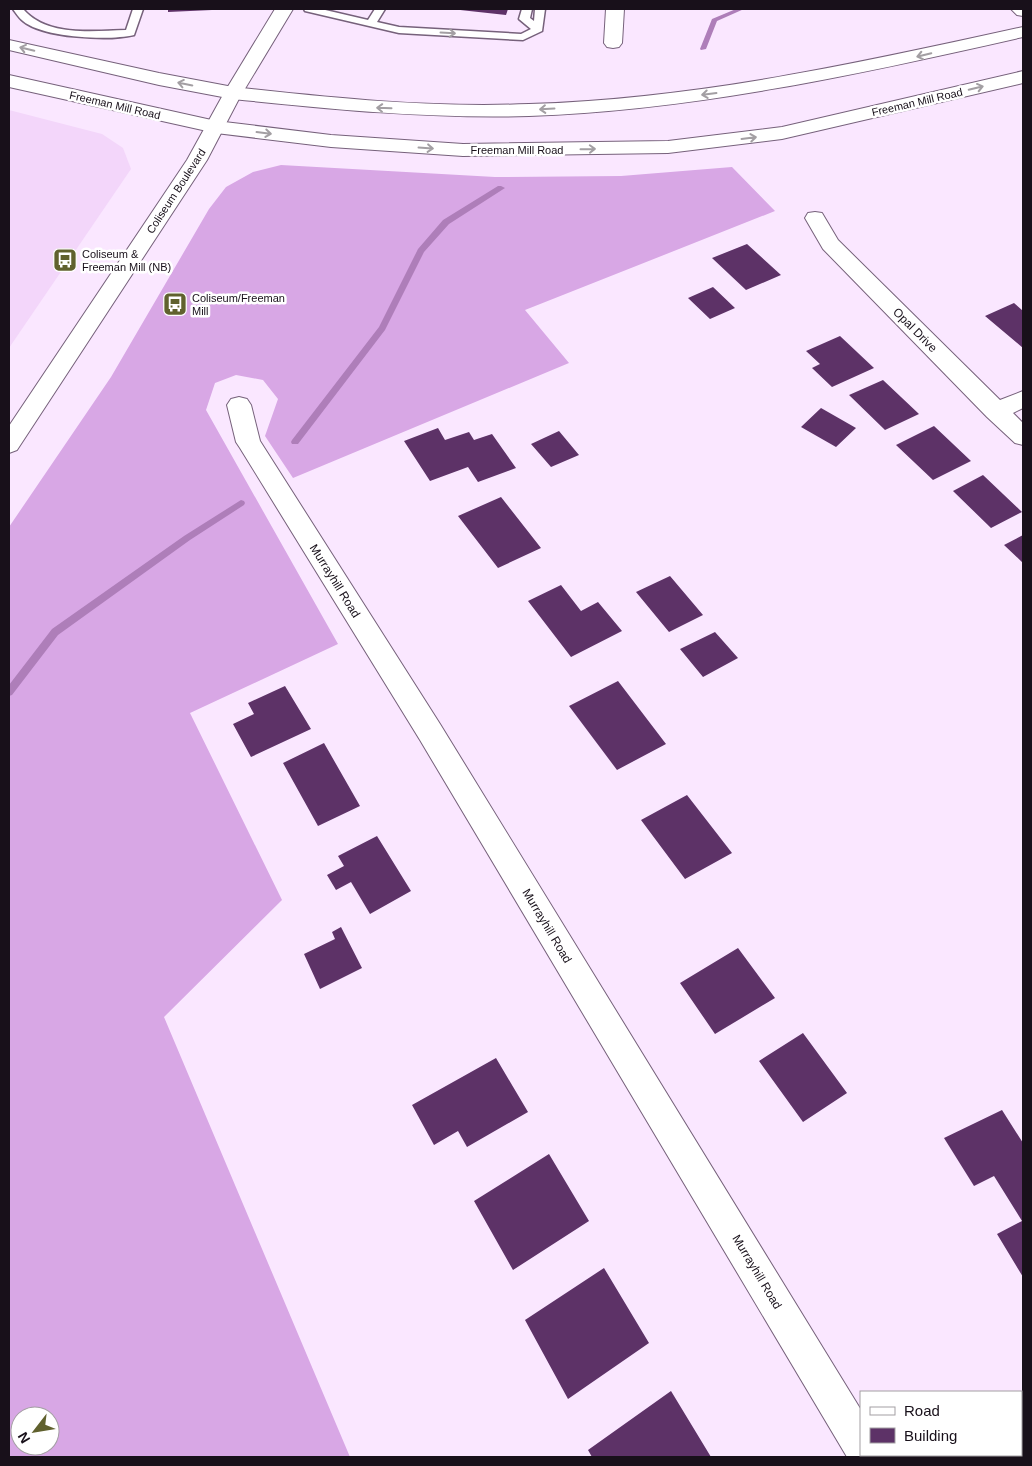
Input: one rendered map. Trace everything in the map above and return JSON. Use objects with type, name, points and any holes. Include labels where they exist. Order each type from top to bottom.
[{"type":"main road","name":"Coliseum Boulevard","points":[[9,444],[197,160],[216,128],[233,93],[284,9]]},
{"type":"main road","points":[[613,43],[616,9]]},
{"type":"main road","points":[[9,45],[159,79],[233,93],[375,108],[528,110],[598,107],[757,88],[819,77],[1023,32]]},
{"type":"main road","name":"Freeman Mill Road","points":[[9,81],[216,128],[331,141],[463,150],[668,147],[782,133],[1023,77]]},
{"type":"main road","name":"Opal Drive","points":[[815,218],[830,244],[1023,437]]},
{"type":"main road","points":[[995,411],[1023,399]]},
{"type":"main road","name":"Murrayhill Road","points":[[239,405],[248,442],[430,732],[860,1443]]},
{"type":"lane","points":[[18,9],[34,25],[79,35],[130,33],[138,9]]},
{"type":"lane","points":[[308,9],[342,12],[371,23],[399,30],[523,37],[538,29]]},
{"type":"lane","points":[[371,23],[380,9]]},
{"type":"lane","points":[[527,9],[524,19],[538,29]]},
{"type":"lane","points":[[538,29],[540,9]]},
{"type":"shaded area","points":[[9,110],[102,134],[123,148],[131,169],[9,348]]},
{"type":"shaded area","points":[[281,165],[495,177],[621,176],[732,167],[775,211],[525,310],[569,363],[293,478],[265,436],[278,399],[263,380],[236,375],[215,383],[206,410],[338,644],[190,713],[282,900],[164,1017],[350,1457],[9,1457],[9,527],[111,377],[209,209],[226,187],[253,172]]},
{"type":"building","points":[[168,9],[212,9],[212,10],[168,12]]},
{"type":"building","points":[[451,9],[508,9],[506,15]]},
{"type":"building","points":[[747,244],[781,275],[746,290],[712,258]]},
{"type":"building","points":[[713,287],[735,308],[710,319],[688,298]]},
{"type":"building","points":[[1014,303],[1023,311],[1023,348],[985,316]]},
{"type":"building","points":[[840,336],[874,368],[832,387],[812,368],[820,364],[806,351]]},
{"type":"building","points":[[883,380],[919,414],[885,430],[849,395]]},
{"type":"building","points":[[821,408],[856,428],[836,447],[801,427]]},
{"type":"building","points":[[934,426],[971,461],[933,480],[896,445]]},
{"type":"building","points":[[438,428],[445,440],[469,432],[474,440],[492,434],[516,468],[478,482],[468,467],[430,481],[404,441]]},
{"type":"building","points":[[559,431],[579,455],[551,467],[531,444]]},
{"type":"building","points":[[983,475],[1022,512],[991,528],[953,491]]},
{"type":"building","points":[[501,497],[541,548],[498,568],[458,516]]},
{"type":"building","points":[[1023,535],[1023,563],[1004,545]]},
{"type":"building","points":[[670,576],[703,615],[669,632],[636,592]]},
{"type":"building","points":[[561,585],[581,611],[598,602],[622,631],[571,657],[528,601]]},
{"type":"building","points":[[715,632],[738,658],[703,677],[680,649]]},
{"type":"building","points":[[618,681],[666,744],[617,770],[569,706]]},
{"type":"building","points":[[285,686],[311,729],[251,757],[233,724],[254,714],[248,703]]},
{"type":"building","points":[[324,743],[360,806],[318,826],[283,763]]},
{"type":"building","points":[[687,795],[732,853],[685,879],[641,820]]},
{"type":"building","points":[[377,836],[411,891],[370,914],[351,882],[336,890],[327,875],[344,866],[338,856]]},
{"type":"building","points":[[341,927],[362,968],[320,989],[304,954],[335,939],[332,932]]},
{"type":"building","points":[[738,948],[775,998],[715,1034],[680,983]]},
{"type":"building","points":[[803,1033],[847,1093],[803,1122],[759,1061]]},
{"type":"building","points":[[496,1058],[528,1112],[467,1147],[458,1131],[434,1145],[412,1105]]},
{"type":"building","points":[[1002,1110],[1023,1143],[1023,1277],[997,1234],[1022,1221],[994,1176],[974,1186],[944,1138]]},
{"type":"building","points":[[549,1154],[589,1221],[513,1270],[474,1201]]},
{"type":"building","points":[[604,1268],[649,1343],[568,1399],[525,1320]]},
{"type":"building","points":[[671,1391],[711,1457],[592,1457],[588,1450]]},
{"type":"waterway","points":[[703,49],[714,20],[741,9]]},
{"type":"waterway","points":[[295,442],[382,328],[421,251],[446,222],[501,188]]},
{"type":"waterway","points":[[9,692],[55,632],[187,538],[241,503]]},
{"type":"place","name":"Coliseum & Freeman Mill (NB)","points":[[65,260]]},
{"type":"place","name":"Coliseum/Freeman Mill","points":[[175,304]]}]
